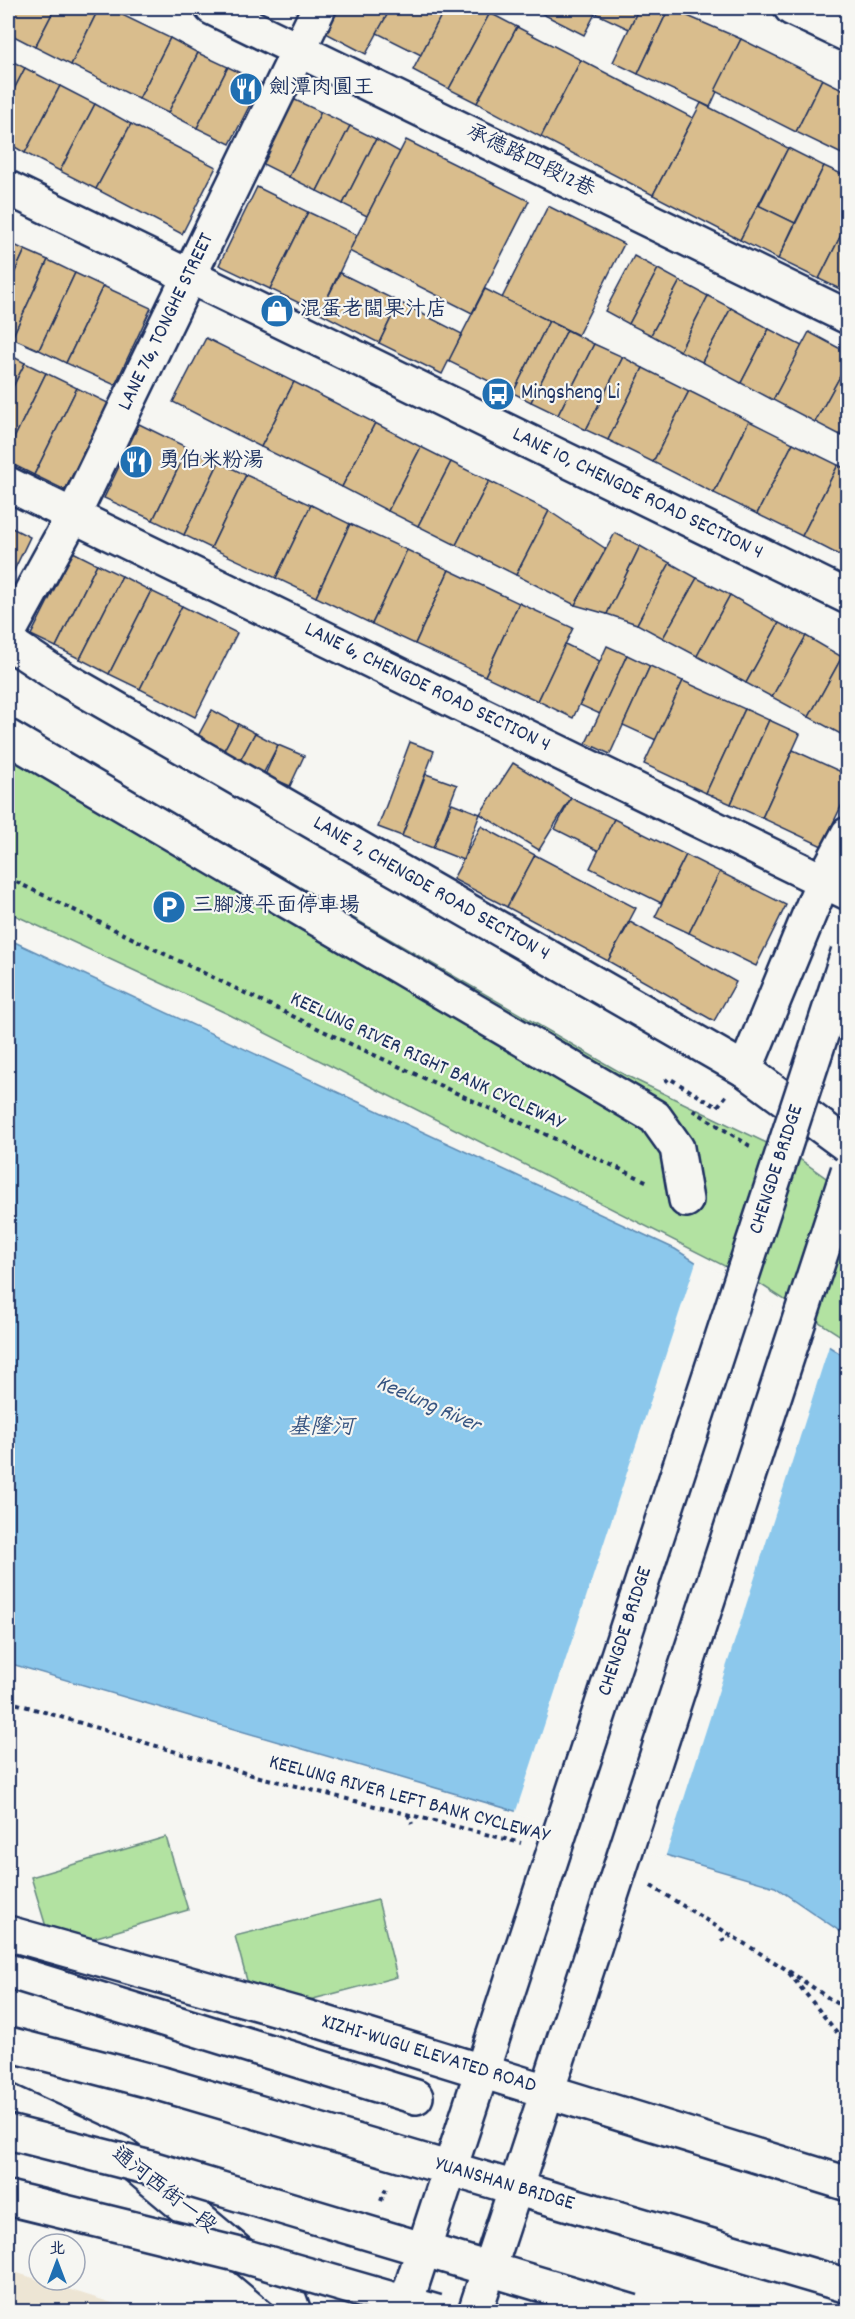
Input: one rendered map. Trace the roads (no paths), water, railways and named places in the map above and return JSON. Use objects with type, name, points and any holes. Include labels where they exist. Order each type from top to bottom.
[{"type":"main road","name":"承德路四段12巷","points":[[212,8],[848,317]]},
{"type":"main road","name":"LANE 76, TONGHE STREET","points":[[8,634],[73,516],[319,8]]},
{"type":"main road","points":[[791,8],[848,34]]},
{"type":"main road","name":"LANE 10, CHENGDE ROAD SECTION 4","points":[[8,188],[848,597]]},
{"type":"main road","name":"LANE 6, CHENGDE ROAD SECTION 4","points":[[8,484],[835,887]]},
{"type":"main road","name":"LANE 2, CHENGDE ROAD SECTION 4","points":[[8,642],[56,674],[745,1070],[848,1146]]},
{"type":"main road","points":[[8,737],[655,1117],[677,1148],[686,1200]]},
{"type":"main road","points":[[745,1070],[835,887],[848,834]]},
{"type":"main road","name":"CHENGDE BRIDGE","points":[[403,2312],[848,953]]},
{"type":"main road","points":[[475,2312],[848,1171]]},
{"type":"main road","name":"XIZHI-WUGU ELEVATED ROAD","points":[[8,1933],[303,2016],[848,2184]]},
{"type":"main road","points":[[8,1971],[416,2097]]},
{"type":"main road","name":"YUANSHAN BRIDGE","points":[[8,2044],[162,2084],[848,2286]]},
{"type":"main road","name":"通河西街一段","points":[[8,2102],[119,2152],[287,2293],[294,2312]]},
{"type":"main road","points":[[8,2133],[154,2169],[633,2312]]},
{"type":"main road","points":[[119,2152],[326,2207]]},
{"type":"main road","points":[[8,2198],[236,2254],[437,2312]]},
{"type":"water","name":"基隆河","points":[[8,939],[675,1249],[847,1358],[847,1936],[775,1887],[8,1663]]},
{"type":"place","name":"劍潭肉圓王","points":[[246,89]]},
{"type":"place","name":"混蛋老闆果汁店","points":[[277,311]]},
{"type":"place","name":"Mingsheng Li","points":[[498,394]]},
{"type":"place","name":"勇伯米粉湯","points":[[136,462]]},
{"type":"place","name":"三腳渡平面停車場","points":[[169,907]]},
{"type":"water label","name":"Keelung River","points":[[428,1405]]}]
